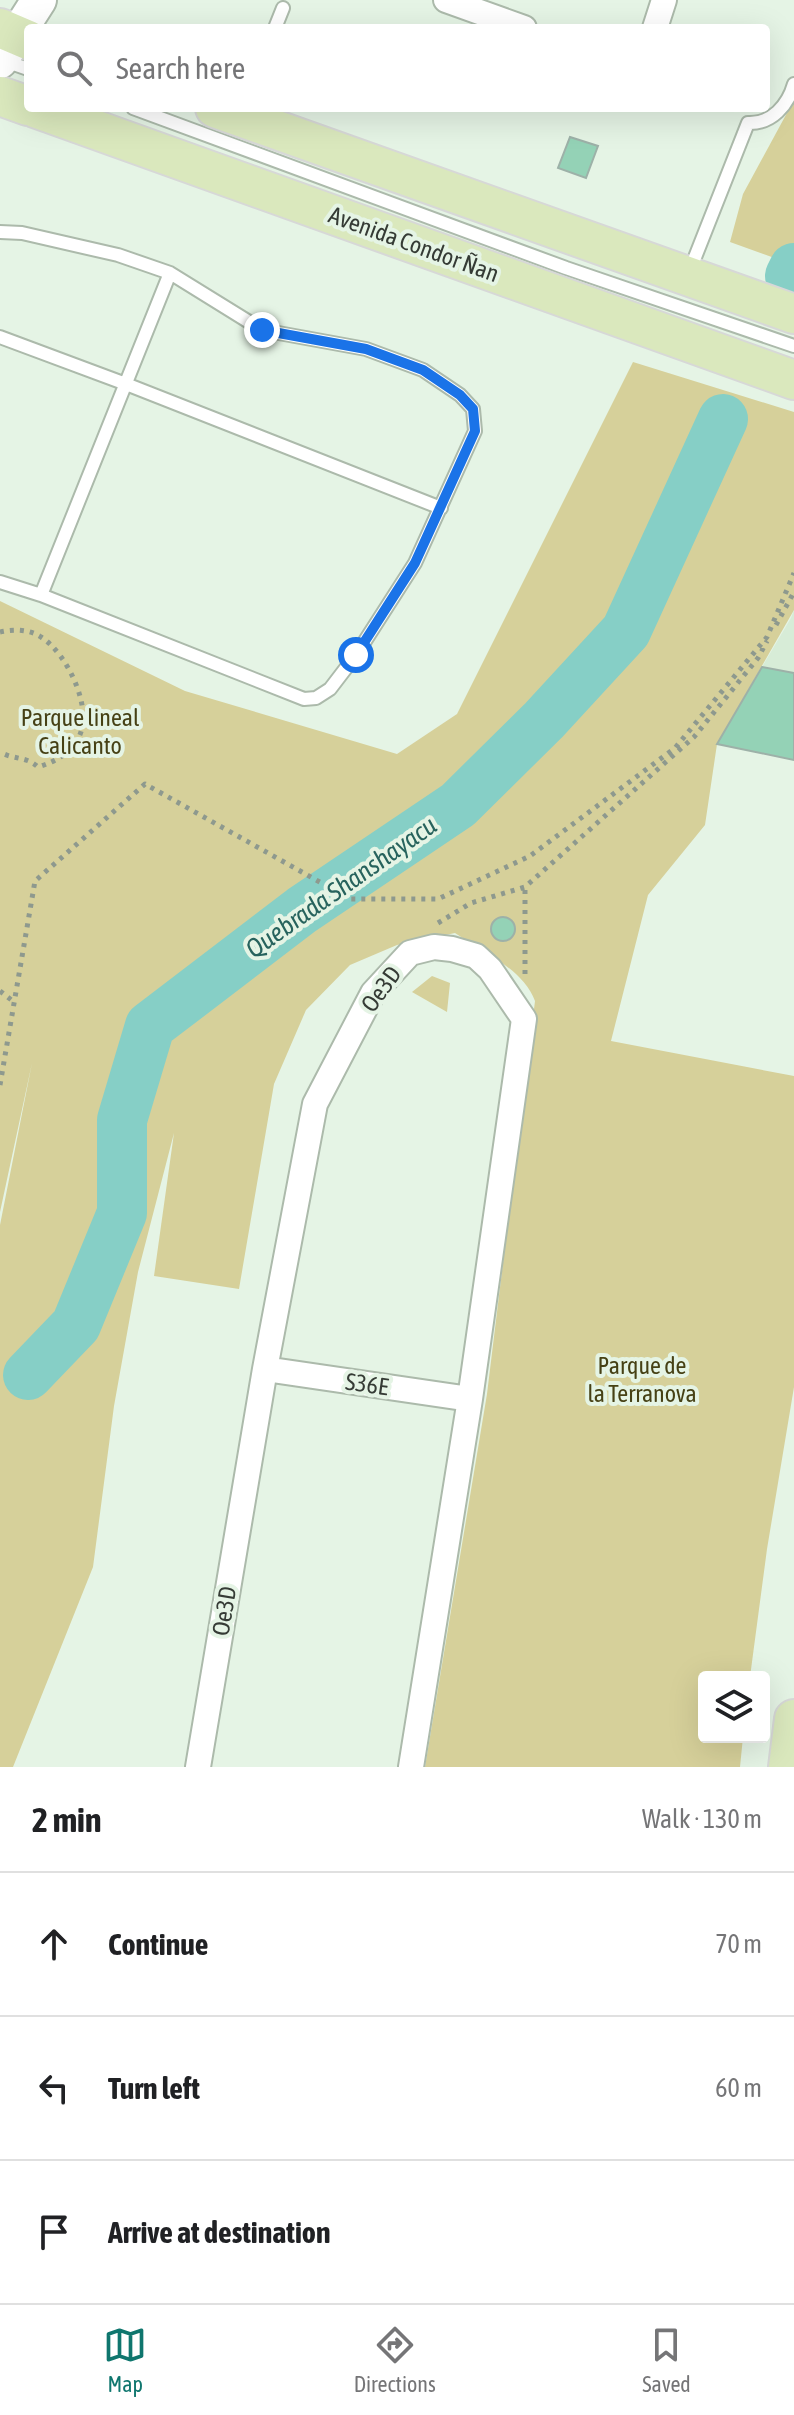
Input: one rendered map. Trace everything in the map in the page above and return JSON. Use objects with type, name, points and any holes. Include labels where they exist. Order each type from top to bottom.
[{"type":"main road","points":[[26,24],[39,0]]},
{"type":"main road","points":[[24,28],[9,56],[24,95]]},
{"type":"main road","name":"Avenida Condor Ñan","points":[[46,112],[794,380]]},
{"type":"main road","points":[[237,112],[794,314]]},
{"type":"main road","points":[[788,1767],[794,1719]]},
{"type":"street","points":[[446,0],[513,24]]},
{"type":"street","points":[[656,24],[664,0]]},
{"type":"street","name":"Oe3D","points":[[198,1767],[265,1369],[315,1104],[373,993],[410,953],[434,947],[476,956],[490,969],[524,1019]]},
{"type":"street","points":[[411,1767],[470,1399],[524,1019]]},
{"type":"street","name":"S36E","points":[[265,1369],[470,1399]]},
{"type":"lane","points":[[277,24],[283,8]]},
{"type":"lane","points":[[687,276],[748,123],[774,117],[791,94],[794,84]]},
{"type":"lane","points":[[144,112],[566,268],[794,346]]},
{"type":"lane","points":[[0,232],[22,233],[118,255],[170,273],[262,330],[366,349],[423,370],[460,395],[473,409],[475,431],[415,563],[365,642],[330,689],[316,698],[304,699],[41,595],[0,582]]},
{"type":"lane","points":[[41,595],[170,273]]},
{"type":"lane","points":[[0,337],[441,508]]},
{"type":"path","points":[[0,1085],[35,881],[145,784],[350,899],[438,899],[530,856],[675,748],[767,637],[794,573]]},
{"type":"path","points":[[410,953],[439,922],[471,903],[525,887],[694,737],[758,658],[794,592]]},
{"type":"path","points":[[0,632],[20,629],[42,637],[59,654],[75,678],[83,711],[79,738],[59,760],[38,767],[29,760],[11,758],[0,752]]},
{"type":"path","points":[[524,1019],[525,887]]},
{"type":"path","points":[[0,991],[14,1002]]},
{"type":"shaded area","points":[[794,610],[794,673],[762,667],[791,618]]},
{"type":"green space","points":[[794,100],[794,265],[730,242],[743,194]]},
{"type":"green space","points":[[633,362],[794,412],[794,610],[717,744],[705,825],[648,895],[611,1041],[794,1076],[794,1387],[751,1671],[698,1671],[698,1743],[742,1743],[740,1767],[425,1767],[487,1394],[535,1001],[512,970],[455,933],[397,945],[350,965],[306,1010],[274,1084],[239,1289],[154,1276],[174,1133],[138,1272],[114,1406],[93,1567],[13,1767],[0,1767],[0,1225],[32,1063],[0,1212],[0,601],[185,691],[397,754],[457,714]]},
{"type":"green space","points":[[432,976],[450,983],[447,1012],[412,992]]},
{"type":"building","points":[[570,137],[598,146],[586,178],[558,168]]},
{"type":"building","points":[[762,667],[794,673],[794,760],[717,744]]},
{"type":"building","points":[[503,917],[511,921],[515,929],[511,937],[503,941],[495,937],[491,929],[495,921]]},
{"type":"waterway","name":"Quebrada Shanshayacu","points":[[790,276],[794,268]]},
{"type":"waterway","name":"Quebrada Shanshayacu","points":[[28,1375],[76,1325],[122,1213],[122,1120],[150,1026],[302,910],[458,805],[544,720],[626,631],[723,419]]},
{"type":"route","points":[[262,330],[366,349],[423,370],[460,395],[473,409],[475,431],[415,563],[356,655]]},
{"type":"park label","name":"Parque lineal Calicanto","points":[[80,731]]},
{"type":"park label","name":"Parque de la Terranova","points":[[642,1379]]}]
